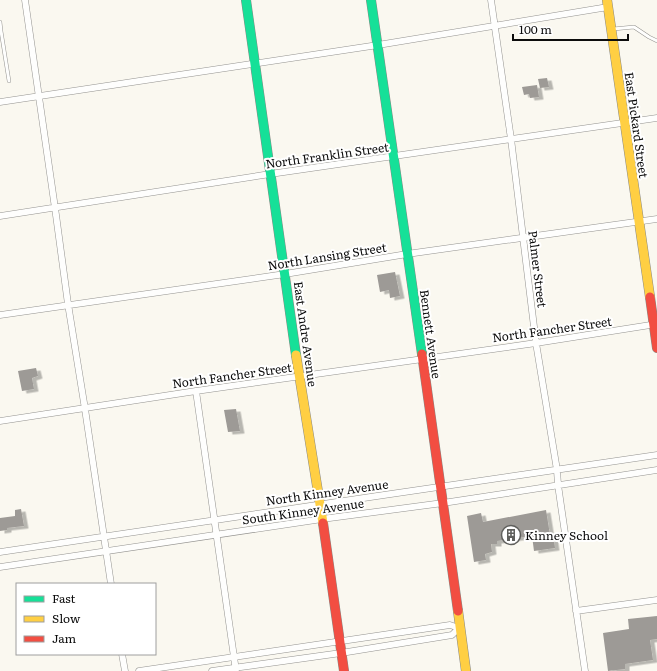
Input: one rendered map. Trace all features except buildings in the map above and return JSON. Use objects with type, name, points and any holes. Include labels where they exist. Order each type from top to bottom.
[{"type":"street","points":[[25,0],[68,304],[111,583]]},
{"type":"street","name":"East Andre Avenue","points":[[246,0],[256,63],[270,174],[344,671]]},
{"type":"street","name":"Bennett Avenue","points":[[371,0],[423,358],[466,671]]},
{"type":"street","name":"Palmer Street","points":[[492,0],[536,343],[557,470],[585,671]]},
{"type":"street","points":[[0,102],[378,45],[495,26],[608,4]]},
{"type":"street","name":"East Pickard Street","points":[[608,4],[655,324],[657,348]]},
{"type":"street","name":"North Franklin Street","points":[[0,216],[270,174],[657,118]]},
{"type":"street","name":"North Lansing Street","points":[[0,315],[68,304],[285,274],[522,237],[657,219]]},
{"type":"street","name":"North Fancher Street","points":[[0,422],[196,391],[536,343],[655,324]]},
{"type":"street","points":[[196,391],[236,669]]},
{"type":"street","name":"North Kinney Avenue","points":[[0,552],[214,519],[320,505],[657,455]]},
{"type":"street","name":"South Kinney Avenue","points":[[0,567],[657,470]]},
{"type":"street","points":[[576,611],[657,600]]},
{"type":"street","points":[[139,671],[450,625],[460,628]]},
{"type":"street","points":[[212,671],[236,669],[452,635],[460,628]]},
{"type":"street","points":[[122,655],[125,671]]},
{"type":"lane","points":[[0,22],[9,81]]},
{"type":"lane","points":[[612,30],[634,27],[657,41]]},
{"type":"traffic: fast","points":[[246,0],[296,355]]},
{"type":"traffic: fast","points":[[371,0],[422,354]]},
{"type":"traffic: slow","points":[[607,0],[650,297]]},
{"type":"traffic: slow","points":[[296,355],[323,523]]},
{"type":"traffic: slow","points":[[458,611],[466,671]]},
{"type":"traffic: jam","points":[[650,297],[657,348]]},
{"type":"traffic: jam","points":[[422,354],[458,611]]},
{"type":"traffic: jam","points":[[323,523],[344,671]]},
{"type":"place","name":"Kinney School","points":[[511,535]]}]
